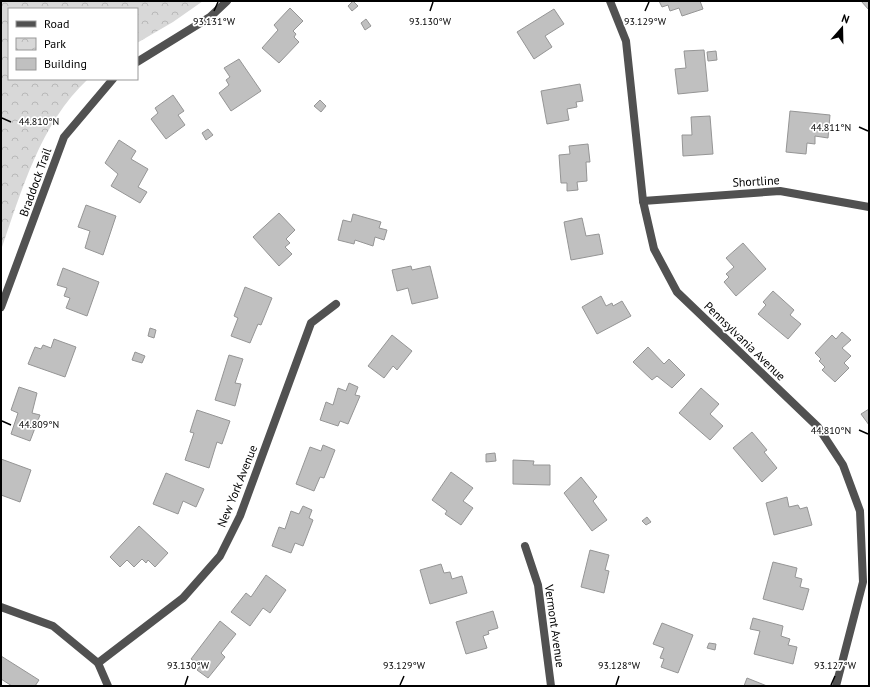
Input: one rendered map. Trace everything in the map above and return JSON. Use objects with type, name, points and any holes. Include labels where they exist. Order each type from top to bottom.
[{"type":"street","points":[[138,61],[210,17],[227,1]]},
{"type":"street","name":"Pennsylvania Avenue","points":[[610,1],[626,41],[643,201],[654,249],[677,292],[818,427],[843,465],[860,511],[863,582],[836,686]]},
{"type":"street","name":"Braddock Trail","points":[[1,307],[64,137],[112,80]]},
{"type":"street","name":"Shortline","points":[[643,201],[780,191],[869,207]]},
{"type":"street","name":"New York Avenue","points":[[98,663],[183,598],[220,556],[240,516],[311,323],[336,304]]},
{"type":"street","name":"Vermont Avenue","points":[[525,546],[538,585],[551,686]]},
{"type":"street","points":[[1,607],[53,626],[98,663],[108,686]]},
{"type":"green space","points":[[1,1],[203,1],[173,22],[138,42],[138,8],[8,8],[8,80],[87,80],[71,97],[57,116],[45,137],[25,181],[1,250]]},
{"type":"building","points":[[353,1],[358,6],[352,11],[348,6]]},
{"type":"building","points":[[659,1],[700,1],[703,9],[682,16],[679,8],[670,11],[668,5],[662,7]]},
{"type":"building","points":[[861,1],[869,1],[869,10]]},
{"type":"building","points":[[290,8],[303,21],[293,31],[296,34],[294,37],[299,42],[279,63],[262,48],[278,30],[274,25]]},
{"type":"building","points":[[554,9],[564,24],[545,36],[552,47],[534,59],[517,32]]},
{"type":"building","points":[[366,19],[371,26],[365,30],[361,23]]},
{"type":"building","points":[[704,50],[708,91],[678,94],[675,69],[686,68],[684,51]]},
{"type":"building","points":[[716,51],[717,60],[708,61],[707,52]]},
{"type":"building","points":[[239,59],[261,91],[231,111],[219,93],[229,85],[226,80],[230,77],[224,68]]},
{"type":"building","points":[[580,84],[583,101],[576,102],[577,107],[567,109],[569,120],[547,124],[541,91]]},
{"type":"building","points":[[173,95],[184,111],[178,115],[185,125],[166,139],[151,119],[158,113],[155,108]]},
{"type":"building","points":[[320,100],[326,106],[321,112],[314,106]]},
{"type":"building","points":[[790,111],[830,115],[828,138],[815,136],[815,144],[807,143],[806,154],[786,152]]},
{"type":"building","points":[[710,116],[713,154],[683,156],[682,135],[692,135],[691,117]]},
{"type":"building","points":[[208,129],[213,135],[206,140],[202,133]]},
{"type":"building","points":[[119,140],[136,151],[131,159],[148,169],[138,187],[147,192],[140,203],[111,186],[118,174],[105,163]]},
{"type":"building","points":[[588,144],[590,162],[586,162],[587,181],[577,182],[578,190],[567,191],[567,183],[561,183],[559,155],[570,154],[569,146]]},
{"type":"building","points":[[86,205],[116,216],[103,255],[85,248],[90,231],[78,227]]},
{"type":"building","points":[[279,213],[295,230],[286,239],[290,243],[285,247],[292,254],[279,266],[253,237]]},
{"type":"building","points":[[353,214],[381,222],[379,228],[387,230],[384,240],[375,237],[373,246],[355,240],[354,244],[338,240],[343,220],[351,222]]},
{"type":"building","points":[[582,218],[586,236],[599,234],[603,254],[571,260],[564,222]]},
{"type":"building","points":[[743,243],[766,269],[736,296],[724,282],[729,277],[726,274],[734,267],[726,258]]},
{"type":"building","points":[[411,266],[412,270],[430,266],[438,298],[412,304],[408,288],[397,291],[392,270]]},
{"type":"building","points":[[63,268],[99,282],[87,316],[66,308],[70,298],[64,296],[67,288],[57,285]]},
{"type":"building","points":[[245,287],[272,298],[261,325],[258,324],[250,343],[231,336],[238,318],[234,316]]},
{"type":"building","points":[[773,291],[794,310],[790,315],[801,324],[788,339],[758,314],[766,305],[763,302]]},
{"type":"building","points":[[601,296],[606,306],[612,303],[613,306],[622,301],[631,316],[597,334],[582,307]]},
{"type":"building","points":[[150,328],[156,330],[154,338],[148,336]]},
{"type":"building","points":[[842,332],[851,340],[842,348],[851,356],[844,363],[849,368],[835,382],[822,370],[825,367],[819,361],[821,359],[815,353],[832,335],[836,339]]},
{"type":"building","points":[[392,335],[412,351],[397,370],[393,366],[384,378],[368,366]]},
{"type":"building","points":[[54,339],[76,347],[65,377],[28,364],[35,347],[41,349],[43,345],[51,348]]},
{"type":"building","points":[[648,347],[664,364],[669,359],[685,375],[672,388],[657,376],[652,380],[633,362]]},
{"type":"building","points":[[135,352],[145,356],[142,363],[132,360]]},
{"type":"building","points":[[229,355],[243,359],[235,383],[241,384],[235,406],[215,400]]},
{"type":"building","points":[[349,383],[358,387],[355,395],[360,396],[348,424],[340,421],[338,426],[320,420],[326,402],[333,405],[338,388],[346,391]]},
{"type":"building","points":[[19,387],[37,393],[32,413],[40,415],[30,441],[11,434],[18,413],[11,410]]},
{"type":"building","points":[[701,388],[719,404],[710,414],[723,426],[710,440],[679,413]]},
{"type":"building","points":[[869,409],[869,425],[861,414]]},
{"type":"building","points":[[197,410],[230,421],[222,444],[217,442],[209,468],[185,460],[194,433],[190,432]]},
{"type":"building","points":[[752,432],[767,450],[764,452],[777,468],[762,482],[733,448]]},
{"type":"building","points":[[323,445],[335,450],[324,478],[320,477],[314,491],[296,484],[310,447],[321,451]]},
{"type":"building","points":[[495,453],[496,461],[486,462],[486,454]]},
{"type":"building","points":[[1,459],[31,470],[20,502],[1,495]]},
{"type":"building","points":[[513,460],[534,461],[533,465],[550,465],[550,485],[513,484]]},
{"type":"building","points":[[451,472],[473,488],[463,501],[473,508],[461,525],[445,514],[447,511],[432,500]]},
{"type":"building","points":[[166,473],[204,489],[196,507],[183,501],[178,514],[153,504]]},
{"type":"building","points":[[581,477],[597,497],[593,501],[607,520],[592,531],[564,493]]},
{"type":"building","points":[[787,497],[789,507],[798,505],[800,509],[807,507],[812,525],[774,535],[766,503]]},
{"type":"building","points":[[303,506],[312,510],[309,518],[313,520],[303,546],[295,543],[291,553],[272,546],[279,527],[285,529],[291,511],[299,514]]},
{"type":"building","points":[[647,517],[651,522],[646,525],[642,521]]},
{"type":"building","points":[[139,526],[168,553],[155,567],[148,560],[146,563],[142,559],[134,567],[127,560],[120,567],[110,557]]},
{"type":"building","points":[[590,550],[609,555],[605,570],[609,571],[604,593],[581,587]]},
{"type":"building","points":[[773,562],[797,568],[795,577],[802,579],[800,587],[809,589],[803,610],[763,599]]},
{"type":"building","points":[[441,564],[444,573],[450,572],[452,579],[462,576],[467,593],[430,604],[420,570]]},
{"type":"building","points":[[266,575],[286,590],[270,613],[263,608],[250,626],[231,612],[246,593],[251,597]]},
{"type":"building","points":[[493,611],[498,628],[488,631],[489,634],[483,636],[487,648],[466,654],[456,622]]},
{"type":"building","points":[[753,618],[783,626],[781,636],[790,639],[788,645],[797,647],[793,664],[754,654],[760,631],[750,629]]},
{"type":"building","points":[[220,621],[236,634],[221,653],[225,657],[208,678],[197,670],[200,666],[191,659]]},
{"type":"building","points":[[662,623],[693,635],[678,673],[661,667],[664,659],[660,658],[664,648],[653,644]]},
{"type":"building","points":[[709,643],[716,644],[715,650],[707,648]]},
{"type":"building","points":[[1,656],[39,680],[35,686],[12,686],[1,679]]},
{"type":"building","points":[[747,678],[767,686],[744,686]]}]
